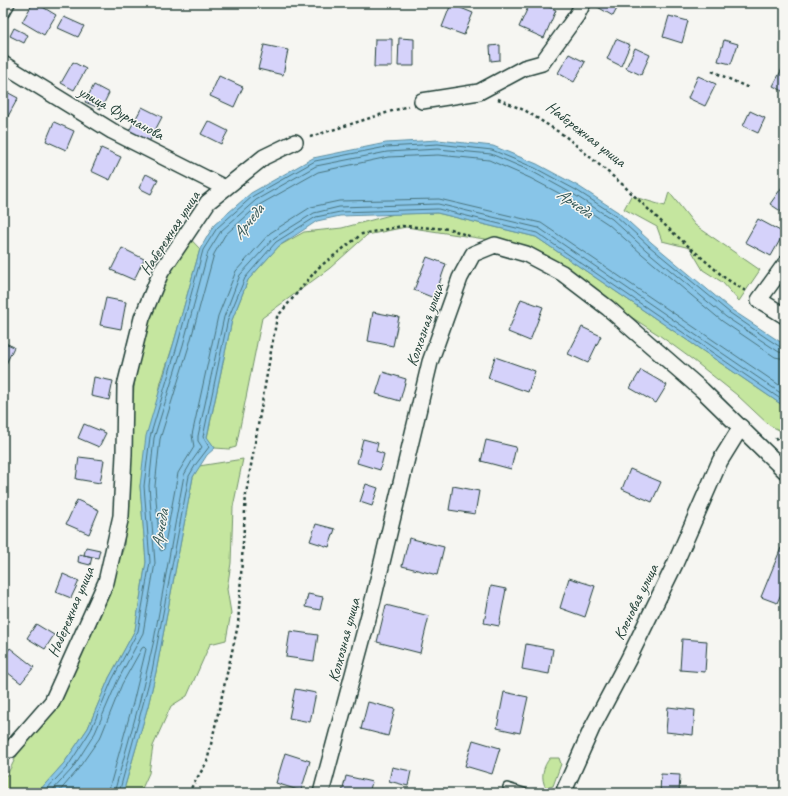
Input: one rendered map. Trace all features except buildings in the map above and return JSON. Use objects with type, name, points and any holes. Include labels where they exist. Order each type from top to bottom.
[{"type":"street","points":[[3,10],[7,3]]},
{"type":"street","points":[[422,101],[479,92],[524,68],[542,63],[577,15],[582,3]]},
{"type":"street","name":"улица Фурманова","points":[[3,64],[112,131],[225,188]]},
{"type":"street","name":"Набережная улица","points":[[3,750],[10,750],[52,702],[106,582],[121,516],[126,386],[142,318],[162,272],[208,202],[264,157],[295,142]]},
{"type":"street","points":[[496,245],[526,254],[562,273],[608,308],[702,390],[785,471]]},
{"type":"street","name":"Колхозная улица","points":[[321,793],[373,600],[430,362],[460,278],[473,254],[496,245]]},
{"type":"street","points":[[785,264],[759,300],[785,316]]},
{"type":"street","name":"Кленовая улица","points":[[563,793],[592,728],[628,660],[675,564],[720,461],[740,427]]},
{"type":"lane","points":[[507,787],[526,793]]},
{"type":"path","points":[[712,71],[749,88]]},
{"type":"path","name":"Набережная улица","points":[[479,92],[526,111],[565,136],[622,184],[670,230],[725,278],[759,300]]},
{"type":"path","points":[[295,142],[422,101]]},
{"type":"path","points":[[188,793],[207,762],[238,625],[246,494],[277,317],[318,268],[362,234],[402,226],[450,229],[496,245]]},
{"type":"green space","points":[[669,192],[695,225],[760,270],[739,301],[722,282],[703,270],[690,248],[662,241],[657,227],[624,209],[631,196],[665,206]]},
{"type":"green space","points":[[437,213],[536,237],[785,407],[785,433],[769,425],[737,395],[659,335],[578,282],[556,261],[524,245],[406,227],[367,235],[330,268],[262,318],[236,447],[229,449],[215,448],[207,438],[232,320],[248,280],[279,246],[304,232],[342,228],[394,214]]},
{"type":"green space","points":[[179,227],[200,249],[174,342],[161,382],[140,486],[146,562],[135,630],[109,678],[88,728],[64,763],[38,793],[3,793],[3,776],[7,775],[20,749],[45,723],[73,673],[104,602],[124,547],[134,387],[146,289]]},
{"type":"green space","points":[[243,459],[233,507],[231,563],[227,589],[231,613],[226,640],[210,644],[187,696],[171,706],[153,746],[149,773],[140,793],[123,793],[148,706],[156,672],[193,477],[199,466]]},
{"type":"green space","points":[[550,758],[559,758],[561,764],[553,786],[546,788],[543,780],[543,772]]},
{"type":"water","name":"Арчеда","points":[[438,140],[493,146],[537,164],[578,186],[618,212],[652,243],[732,310],[785,345],[785,407],[536,237],[437,213],[340,216],[317,221],[279,246],[248,280],[232,320],[207,437],[215,448],[207,455],[193,477],[156,672],[148,706],[123,793],[37,793],[64,763],[88,728],[109,678],[135,630],[146,562],[140,486],[146,436],[200,249],[214,225],[251,193],[313,158],[386,143]]}]
